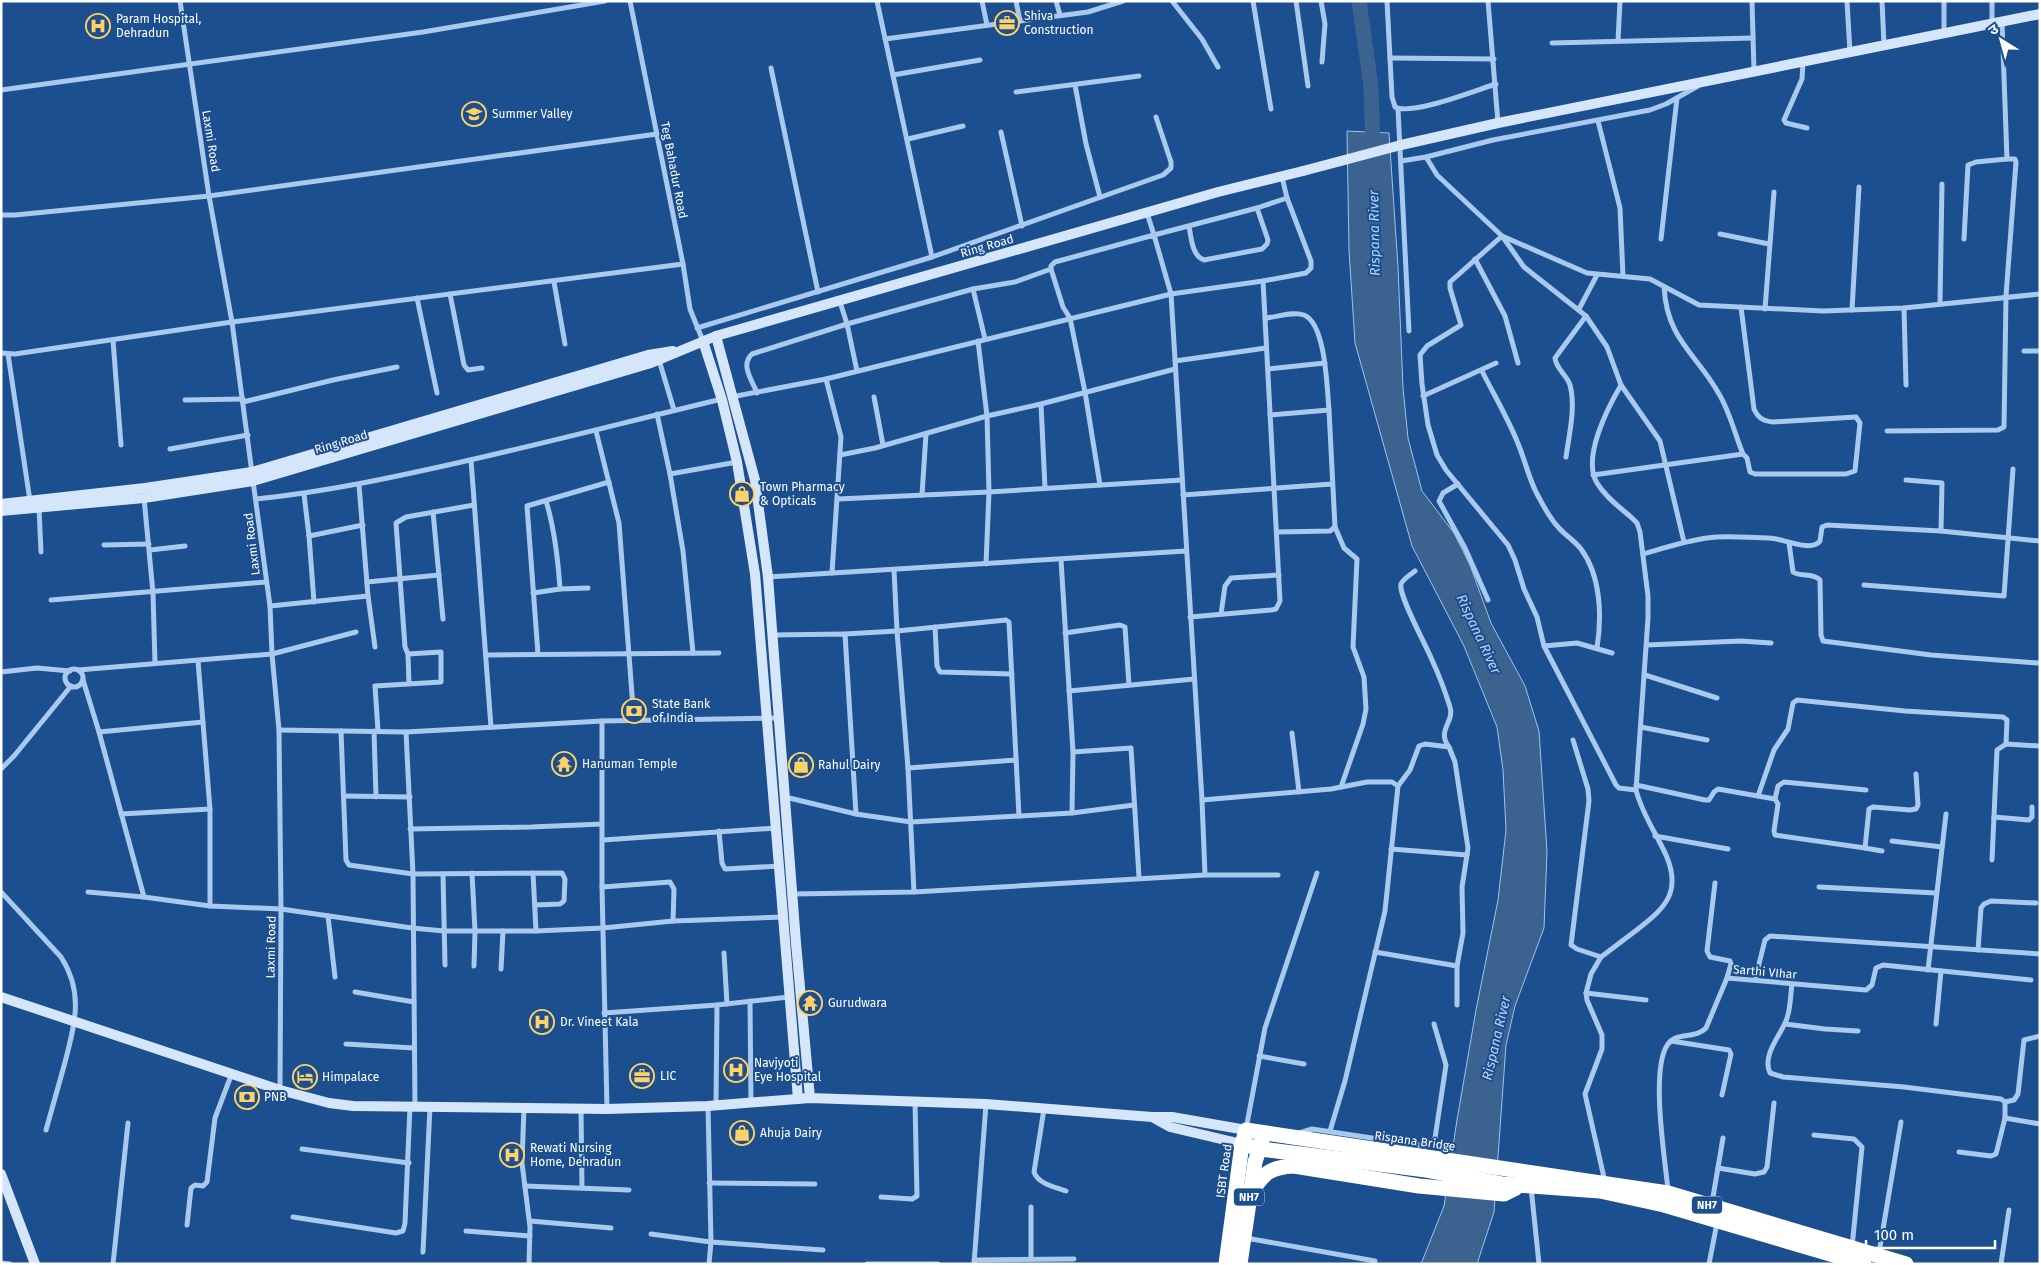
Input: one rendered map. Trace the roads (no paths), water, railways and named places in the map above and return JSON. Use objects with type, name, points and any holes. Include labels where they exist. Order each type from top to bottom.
[{"type":"highway","name":"NH7","points":[[1240,1264],[1255,1162],[1265,1132]]},
{"type":"highway","name":"NH7","points":[[1244,1137],[1265,1132],[1292,1136],[1426,1170],[1501,1182],[1605,1182],[1668,1193],[1714,1213],[1861,1263]]},
{"type":"highway","name":"NH7","points":[[1244,1137],[1259,1149],[1325,1143]]},
{"type":"highway","name":"ISBT Road","points":[[1226,1264],[1244,1137]]},
{"type":"highway","points":[[1250,1193],[1263,1176],[1273,1168],[1294,1166],[1419,1186],[1501,1182]]},
{"type":"highway","name":"NH7","points":[[1526,1181],[1600,1191],[1664,1205],[1714,1213],[1852,1248],[1906,1264]]},
{"type":"main road","name":"Ring Road","points":[[1,504],[34,505],[144,498],[252,477],[659,360],[716,336],[840,302],[1218,192],[1401,145],[1498,123],[2040,14]]},
{"type":"main road","points":[[716,336],[755,480],[768,577],[771,635],[810,1098]]},
{"type":"main road","points":[[703,341],[722,400],[737,462],[755,574],[798,1099]]},
{"type":"main road","name":"Ring Road","points":[[1,511],[34,505],[252,477],[656,353],[679,351]]},
{"type":"main road","points":[[1,997],[280,1090],[329,1103],[353,1106],[607,1109],[712,1106],[810,1098],[915,1101],[1172,1117],[1244,1137]]},
{"type":"main road","points":[[1152,1117],[1170,1127],[1244,1137]]},
{"type":"main road","points":[[1,1174],[34,1264]]},
{"type":"street","name":"Laxmi Road","points":[[180,1],[209,196],[232,322],[270,606],[278,730],[281,909],[280,1090]]},
{"type":"street","points":[[1,90],[441,29],[605,1]]},
{"type":"street","name":"Teg Bahadur Road","points":[[630,1],[683,264],[690,309],[703,341]]},
{"type":"street","points":[[877,1],[932,257]]},
{"type":"street","points":[[982,1],[987,25]]},
{"type":"street","points":[[1016,1],[1020,21]]},
{"type":"street","points":[[1056,1],[1060,15]]},
{"type":"street","points":[[885,39],[1094,10],[1123,1]]},
{"type":"street","points":[[1172,1],[1202,39],[1218,67]]},
{"type":"street","points":[[1253,1],[1271,109]]},
{"type":"street","points":[[1296,1],[1308,86]]},
{"type":"street","points":[[1321,1],[1325,24],[1322,62]]},
{"type":"street","points":[[1387,1],[1392,102],[1398,108],[1406,109],[1425,106],[1496,84]]},
{"type":"street","points":[[1488,1],[1498,123]]},
{"type":"street","points":[[1618,41],[1620,1]]},
{"type":"street","points":[[1752,1],[1754,71]]},
{"type":"street","points":[[1847,1],[1850,52]]},
{"type":"street","points":[[1882,1],[1884,45]]},
{"type":"street","points":[[1944,1],[1944,33]]},
{"type":"street","points":[[1992,1],[1996,23],[2007,159]]},
{"type":"street","points":[[1552,43],[1753,38]]},
{"type":"street","points":[[1390,58],[1494,59]]},
{"type":"street","points":[[893,75],[980,60]]},
{"type":"street","points":[[1803,61],[1802,79],[1784,120],[1807,128]]},
{"type":"street","points":[[771,68],[818,292]]},
{"type":"street","points":[[1016,92],[1140,76]]},
{"type":"street","points":[[1401,161],[1426,157],[1493,140],[1650,110],[1677,98],[1705,82]]},
{"type":"street","points":[[1075,85],[1086,144],[1100,197]]},
{"type":"street","points":[[1661,238],[1677,98]]},
{"type":"street","points":[[1398,108],[1409,331]]},
{"type":"street","points":[[697,328],[932,257],[1163,174],[1171,168],[1156,116]]},
{"type":"street","points":[[1598,121],[1620,208],[1623,276]]},
{"type":"street","points":[[908,139],[963,126]]},
{"type":"street","points":[[1001,132],[1022,226]]},
{"type":"street","points":[[1,214],[15,215],[209,196],[657,134]]},
{"type":"street","points":[[1426,157],[1436,175],[1502,236],[1524,267],[1586,316],[1607,347],[1621,386],[1660,440],[1684,542]]},
{"type":"street","points":[[1887,431],[1998,430],[2003,428],[2005,424],[2006,296],[2015,159],[1968,164],[1964,239]]},
{"type":"street","points":[[256,499],[304,494],[359,485],[596,431],[733,396],[757,393],[857,371],[1171,294],[1300,274],[1311,268],[1311,261],[1287,198],[1282,177]]},
{"type":"street","points":[[1940,303],[1942,184]]},
{"type":"street","points":[[1852,310],[1859,187]]},
{"type":"street","points":[[1765,309],[1774,192]]},
{"type":"street","points":[[1100,485],[1085,392],[1070,318],[1064,308],[1051,266],[1055,262],[1257,208],[1287,198]]},
{"type":"street","points":[[1189,226],[1195,252],[1204,260],[1262,249],[1268,240],[1257,208]]},
{"type":"street","points":[[1147,213],[1171,294],[1202,800],[1204,875]]},
{"type":"street","points":[[1720,234],[1769,244]]},
{"type":"street","points":[[1502,236],[1450,282],[1461,325],[1427,346],[1420,355],[1428,425],[1438,456],[1442,464],[1508,545],[1524,589],[1537,616],[1544,646],[1616,785],[1619,788],[1636,787],[1705,800],[1709,800],[1718,789],[1775,799]]},
{"type":"street","points":[[1502,236],[1579,270],[1597,275],[1650,279],[1699,305],[1741,306],[1794,311],[1852,310],[1904,308],[2040,294]]},
{"type":"street","points":[[1475,259],[1502,310],[1518,363]]},
{"type":"street","points":[[1,353],[15,354],[232,322],[683,264]]},
{"type":"street","points":[[757,393],[746,367],[748,358],[752,354],[847,324],[973,289],[1015,282],[1051,269]]},
{"type":"street","points":[[1579,309],[1597,275]]},
{"type":"street","points":[[1190,617],[1276,609],[1280,601],[1263,281]]},
{"type":"street","points":[[554,282],[565,344]]},
{"type":"street","points":[[1664,287],[1666,305],[1674,329],[1682,345],[1720,396],[1743,454],[1747,458],[1750,472],[1755,474],[1851,474],[1855,471],[1856,466],[1860,423],[1856,417],[1772,422],[1765,421],[1757,416],[1754,409],[1741,306]]},
{"type":"street","points":[[973,289],[985,339]]},
{"type":"street","points":[[450,294],[464,365],[468,370],[482,368]]},
{"type":"street","points":[[417,298],[437,393]]},
{"type":"street","points":[[840,302],[847,324],[857,371]]},
{"type":"street","points":[[1904,308],[1906,385]]},
{"type":"street","points":[[1266,318],[1298,314],[1309,318],[1316,328],[1325,363],[1335,528],[1344,548],[1357,559],[1353,647],[1364,677],[1366,709],[1363,724],[1341,787]]},
{"type":"street","points":[[1566,457],[1571,390],[1568,381],[1556,364],[1555,358],[1586,316]]},
{"type":"street","points":[[113,340],[120,445]]},
{"type":"street","points":[[978,341],[987,416],[989,492],[986,564]]},
{"type":"street","points":[[1175,361],[1266,348]]},
{"type":"street","points":[[2024,351],[2040,351]]},
{"type":"street","points":[[8,354],[41,552]]},
{"type":"street","points":[[659,360],[674,410]]},
{"type":"street","points":[[1268,369],[1325,363]]},
{"type":"street","points":[[1424,396],[1496,363]]},
{"type":"street","points":[[185,400],[243,400],[396,367]]},
{"type":"street","points":[[840,455],[1175,369]]},
{"type":"street","points":[[1482,370],[1519,446],[1528,475],[1545,509],[1557,527],[1577,544],[1591,566],[1596,581],[1600,608],[1600,630],[1597,648]]},
{"type":"street","points":[[826,378],[839,426],[840,455],[832,573]]},
{"type":"street","points":[[1605,1182],[1585,1094],[1599,1058],[1603,1041],[1586,993],[1591,974],[1601,957],[1659,912],[1665,904],[1672,882],[1666,856],[1642,810],[1636,787],[1647,646],[1648,606],[1643,554],[1637,523],[1602,490],[1593,475],[1591,467],[1594,446],[1621,386]]},
{"type":"street","points":[[874,397],[883,445]]},
{"type":"street","points":[[1041,404],[1045,488]]},
{"type":"street","points":[[1270,415],[1329,410]]},
{"type":"street","points":[[657,414],[670,474],[683,551],[692,653]]},
{"type":"street","points":[[596,431],[619,523],[634,720]]},
{"type":"street","points":[[922,495],[926,434]]},
{"type":"street","points":[[170,449],[248,435]]},
{"type":"street","points":[[1593,475],[1743,454]]},
{"type":"street","points":[[471,460],[491,727]]},
{"type":"street","points":[[670,474],[737,462]]},
{"type":"street","points":[[1864,585],[2003,596],[2005,594],[2013,469]]},
{"type":"street","points":[[838,499],[1182,480]]},
{"type":"street","points":[[1906,480],[1942,483],[1941,531]]},
{"type":"street","points":[[538,654],[527,506],[609,482]]},
{"type":"street","points":[[1183,496],[1332,484]]},
{"type":"street","points":[[1458,484],[1443,493],[1439,501],[1465,548],[1488,600]]},
{"type":"street","points":[[359,485],[374,647]]},
{"type":"street","points":[[304,494],[314,602]]},
{"type":"street","points":[[144,498],[153,593],[155,663]]},
{"type":"street","points":[[546,500],[558,554],[560,589]]},
{"type":"street","points":[[409,684],[408,654],[405,647],[399,580],[396,523],[406,518],[474,505]]},
{"type":"street","points":[[433,512],[443,619]]},
{"type":"street","points":[[309,536],[363,525]]},
{"type":"street","points":[[1643,554],[1684,542],[1709,538],[1773,538],[1790,543],[1817,544],[1820,541],[1822,527],[1827,525],[1941,531],[2040,542]]},
{"type":"street","points":[[1277,532],[1330,531],[1335,528]]},
{"type":"street","points":[[1790,543],[1793,572],[1816,576],[1820,580],[1821,635],[1823,641],[1931,655],[2038,663]]},
{"type":"street","points":[[104,545],[186,546]]},
{"type":"street","points":[[768,577],[1186,551]]},
{"type":"street","points":[[1061,560],[1072,752],[1072,813]]},
{"type":"street","points":[[894,570],[908,768],[914,892]]},
{"type":"street","points":[[1415,571],[1403,582],[1401,587],[1410,614],[1431,657],[1451,710],[1444,734],[1445,741],[1455,762],[1467,840],[1467,855],[1462,887],[1463,933],[1457,966],[1457,1006]]},
{"type":"street","points":[[1221,614],[1225,586],[1231,578],[1279,574]]},
{"type":"street","points":[[367,582],[439,576]]},
{"type":"street","points":[[51,600],[153,593],[266,582]]},
{"type":"street","points":[[533,593],[560,589],[588,588]]},
{"type":"street","points":[[270,606],[368,596]]},
{"type":"street","points":[[771,635],[897,631],[1006,620],[1010,626],[1019,816]]},
{"type":"street","points":[[1065,633],[1120,625],[1125,627],[1129,685]]},
{"type":"street","points":[[935,627],[937,666],[940,672],[1012,674]]},
{"type":"street","points":[[1,672],[37,668],[70,671],[272,654],[356,632]]},
{"type":"street","points":[[845,634],[856,814]]},
{"type":"street","points":[[1647,646],[1741,640],[1771,643]]},
{"type":"street","points":[[1544,646],[1577,643],[1612,653]]},
{"type":"street","points":[[376,797],[375,686],[441,682],[441,652],[408,654]]},
{"type":"street","points":[[486,655],[719,652]]},
{"type":"street","points":[[198,661],[210,809],[210,906]]},
{"type":"street","points":[[78,670],[82,673],[144,897]]},
{"type":"street","points":[[70,671],[66,675],[66,680],[71,686]]},
{"type":"street","points":[[1645,675],[1718,698]]},
{"type":"street","points":[[1069,691],[1194,679]]},
{"type":"street","points":[[1,769],[14,756],[71,686],[80,685],[83,680]]},
{"type":"street","points":[[1758,796],[1774,750],[1788,729],[1793,703],[1797,700],[1905,711],[2003,717],[2007,720],[2008,724],[2006,744]]},
{"type":"street","points":[[278,730],[406,732],[602,721],[778,718]]},
{"type":"street","points":[[602,721],[602,887],[607,1109]]},
{"type":"street","points":[[99,732],[203,722]]},
{"type":"street","points":[[1641,727],[1707,740]]},
{"type":"street","points":[[341,731],[347,863],[352,866],[412,874],[562,873],[565,879],[565,898],[563,902],[535,905]]},
{"type":"street","points":[[293,1217],[396,1233],[403,1231],[405,1223],[414,1048],[412,874],[406,732]]},
{"type":"street","points":[[1292,734],[1300,792]]},
{"type":"street","points":[[1573,740],[1589,794],[1571,945],[1601,957]]},
{"type":"street","points":[[1434,1024],[1446,1065],[1435,1138],[1432,1143],[1425,1146],[1325,1143],[1345,1081],[1384,911],[1398,786],[1410,770],[1419,746],[1424,744],[1449,747]]},
{"type":"street","points":[[1992,860],[1997,750],[2006,744],[2040,746]]},
{"type":"street","points":[[1072,752],[1131,748],[1139,877]]},
{"type":"street","points":[[908,768],[1016,760]]},
{"type":"street","points":[[1864,848],[1870,807],[1910,810],[1916,808],[1918,805],[1916,774]]},
{"type":"street","points":[[1202,800],[1300,792],[1367,782],[1392,782],[1398,786]]},
{"type":"street","points":[[1866,790],[1784,782],[1778,786],[1775,799],[1778,804],[1774,831],[1776,835],[1882,851]]},
{"type":"street","points":[[344,796],[410,798]]},
{"type":"street","points":[[785,797],[856,814],[911,822],[1072,813],[1134,805]]},
{"type":"street","points":[[1994,817],[2029,820],[2032,817],[2032,807]]},
{"type":"street","points":[[121,814],[210,809]]},
{"type":"street","points":[[1928,970],[1946,814]]},
{"type":"street","points":[[410,829],[602,824]]},
{"type":"street","points":[[602,840],[776,828]]},
{"type":"street","points":[[719,831],[722,863],[725,869],[790,865]]},
{"type":"street","points":[[1655,836],[1728,849]]},
{"type":"street","points":[[1892,842],[1942,847]]},
{"type":"street","points":[[1391,848],[1467,855]]},
{"type":"street","points":[[472,873],[475,931],[474,966]]},
{"type":"street","points":[[534,873],[536,931]]},
{"type":"street","points":[[1244,1137],[1259,1056],[1271,1007],[1317,873]]},
{"type":"street","points":[[443,874],[445,965]]},
{"type":"street","points":[[792,894],[914,892],[1139,877],[1278,875]]},
{"type":"street","points":[[602,887],[670,882],[674,889],[673,922]]},
{"type":"street","points":[[1715,883],[1707,951],[1710,957],[1730,962],[1727,978]]},
{"type":"street","points":[[1819,887],[1936,893]]},
{"type":"street","points":[[1,892],[53,947],[66,964],[74,989],[76,1022],[46,1130]]},
{"type":"street","points":[[88,892],[210,906],[281,909],[444,931],[536,931],[783,917]]},
{"type":"street","points":[[1978,950],[1981,908],[1984,904],[1991,901],[2036,903]]},
{"type":"street","points":[[328,916],[335,977]]},
{"type":"street","points":[[501,969],[503,931]]},
{"type":"street","points":[[1755,980],[1766,940],[1770,936],[2040,954]]},
{"type":"street","points":[[1375,952],[1457,966]]},
{"type":"street","points":[[724,953],[727,1004]]},
{"type":"street","name":"Sarthi VIhar","points":[[1671,1041],[1699,1033],[1706,1028],[1727,978],[1866,990],[1870,988],[1874,971],[1879,966],[2032,980]]},
{"type":"street","points":[[1936,1024],[1941,971]]},
{"type":"street","points":[[1792,984],[1785,1024],[1772,1048],[1768,1070],[1772,1075],[2001,1099],[2005,1102],[2014,1100],[2018,1094],[2024,1040],[2040,1036]]},
{"type":"street","points":[[355,992],[414,1002]]},
{"type":"street","points":[[1586,993],[1646,1000]]},
{"type":"street","points":[[604,1013],[727,1004],[790,997]]},
{"type":"street","points":[[750,1001],[751,1103]]},
{"type":"street","points":[[709,1264],[711,1242],[709,1183],[717,1004]]},
{"type":"street","points":[[1785,1024],[1825,1030],[1858,1031]]},
{"type":"street","points":[[1668,1193],[1658,1085],[1666,1048],[1671,1041],[1729,1050],[1731,1054],[1722,1095]]},
{"type":"street","points":[[346,1044],[414,1048]]},
{"type":"street","points":[[1259,1056],[1304,1064]]},
{"type":"street","points":[[187,1225],[191,1188],[195,1185],[203,1186],[207,1182],[215,1118],[232,1073]]},
{"type":"street","points":[[881,1197],[912,1199],[917,1196],[915,1101]]},
{"type":"street","points":[[1959,1152],[1991,1156],[1996,1154],[2005,1118],[2005,1102]]},
{"type":"street","points":[[1718,1168],[1755,1174],[1764,1172],[1767,1167],[1774,1103]]},
{"type":"street","points":[[986,1104],[974,1262],[1074,1258]]},
{"type":"street","points":[[423,1252],[430,1106]]},
{"type":"street","points":[[524,1107],[522,1163],[530,1221],[529,1264]]},
{"type":"street","points":[[581,1109],[582,1188]]},
{"type":"street","points":[[1044,1109],[1034,1172],[1041,1181],[1066,1191]]},
{"type":"street","points":[[2005,1118],[2040,1124]]},
{"type":"street","points":[[1879,1256],[1901,1122]]},
{"type":"street","points":[[113,1264],[128,1124]]},
{"type":"street","points":[[1814,1135],[1854,1139],[1862,1147],[1852,1248]]},
{"type":"street","points":[[1709,1264],[1718,1168],[1723,1138]]},
{"type":"street","points":[[302,1149],[409,1163]]},
{"type":"street","points":[[1526,1181],[1539,1264]]},
{"type":"street","points":[[709,1183],[815,1184]]},
{"type":"street","points":[[525,1186],[630,1190]]},
{"type":"street","points":[[1031,1207],[1031,1259]]},
{"type":"street","points":[[2001,1264],[2009,1210]]},
{"type":"street","points":[[530,1221],[611,1228]]},
{"type":"street","points":[[466,1231],[530,1236]]},
{"type":"street","points":[[651,1234],[711,1242],[823,1250]]},
{"type":"street","points":[[1243,1237],[1375,1261]]},
{"type":"street","points":[[1,1263],[10,1264]]},
{"type":"street","points":[[867,1264],[938,1264]]},
{"type":"water","points":[[1347,131],[1389,133],[1398,267],[1403,388],[1408,438],[1422,491],[1454,533],[1470,565],[1491,623],[1525,686],[1539,731],[1547,852],[1544,928],[1515,1006],[1506,1045],[1494,1212],[1477,1264],[1421,1264],[1444,1206],[1476,1010],[1498,900],[1506,830],[1503,770],[1497,727],[1464,646],[1412,546],[1355,343],[1349,250]]},
{"type":"waterway","name":"Rispana River","points":[[1359,1],[1371,86],[1373,151]]},
{"type":"place","name":"Shiva Construction","points":[[1007,23]]},
{"type":"place","name":"Param Hospital, Dehradun","points":[[98,26]]},
{"type":"place","name":"Summer Valley","points":[[474,114]]},
{"type":"place","name":"Town Pharmacy & Opticals","points":[[742,494]]},
{"type":"place","name":"State Bank of India","points":[[634,711]]},
{"type":"place","name":"Hanuman Temple","points":[[564,764]]},
{"type":"place","name":"Rahul Dairy","points":[[801,765]]},
{"type":"place","name":"Gurudwara","points":[[810,1003]]},
{"type":"place","name":"Dr. Vineet Kala","points":[[542,1022]]},
{"type":"place","name":"Navjyoti Eye Hospital","points":[[736,1070]]},
{"type":"place","name":"LIC","points":[[642,1076]]},
{"type":"place","name":"Himpalace","points":[[305,1077]]},
{"type":"place","name":"PNB","points":[[247,1097]]},
{"type":"place","name":"Ahuja Dairy","points":[[742,1133]]},
{"type":"place","name":"Rewati Nursing Home, Dehradun","points":[[512,1155]]}]
